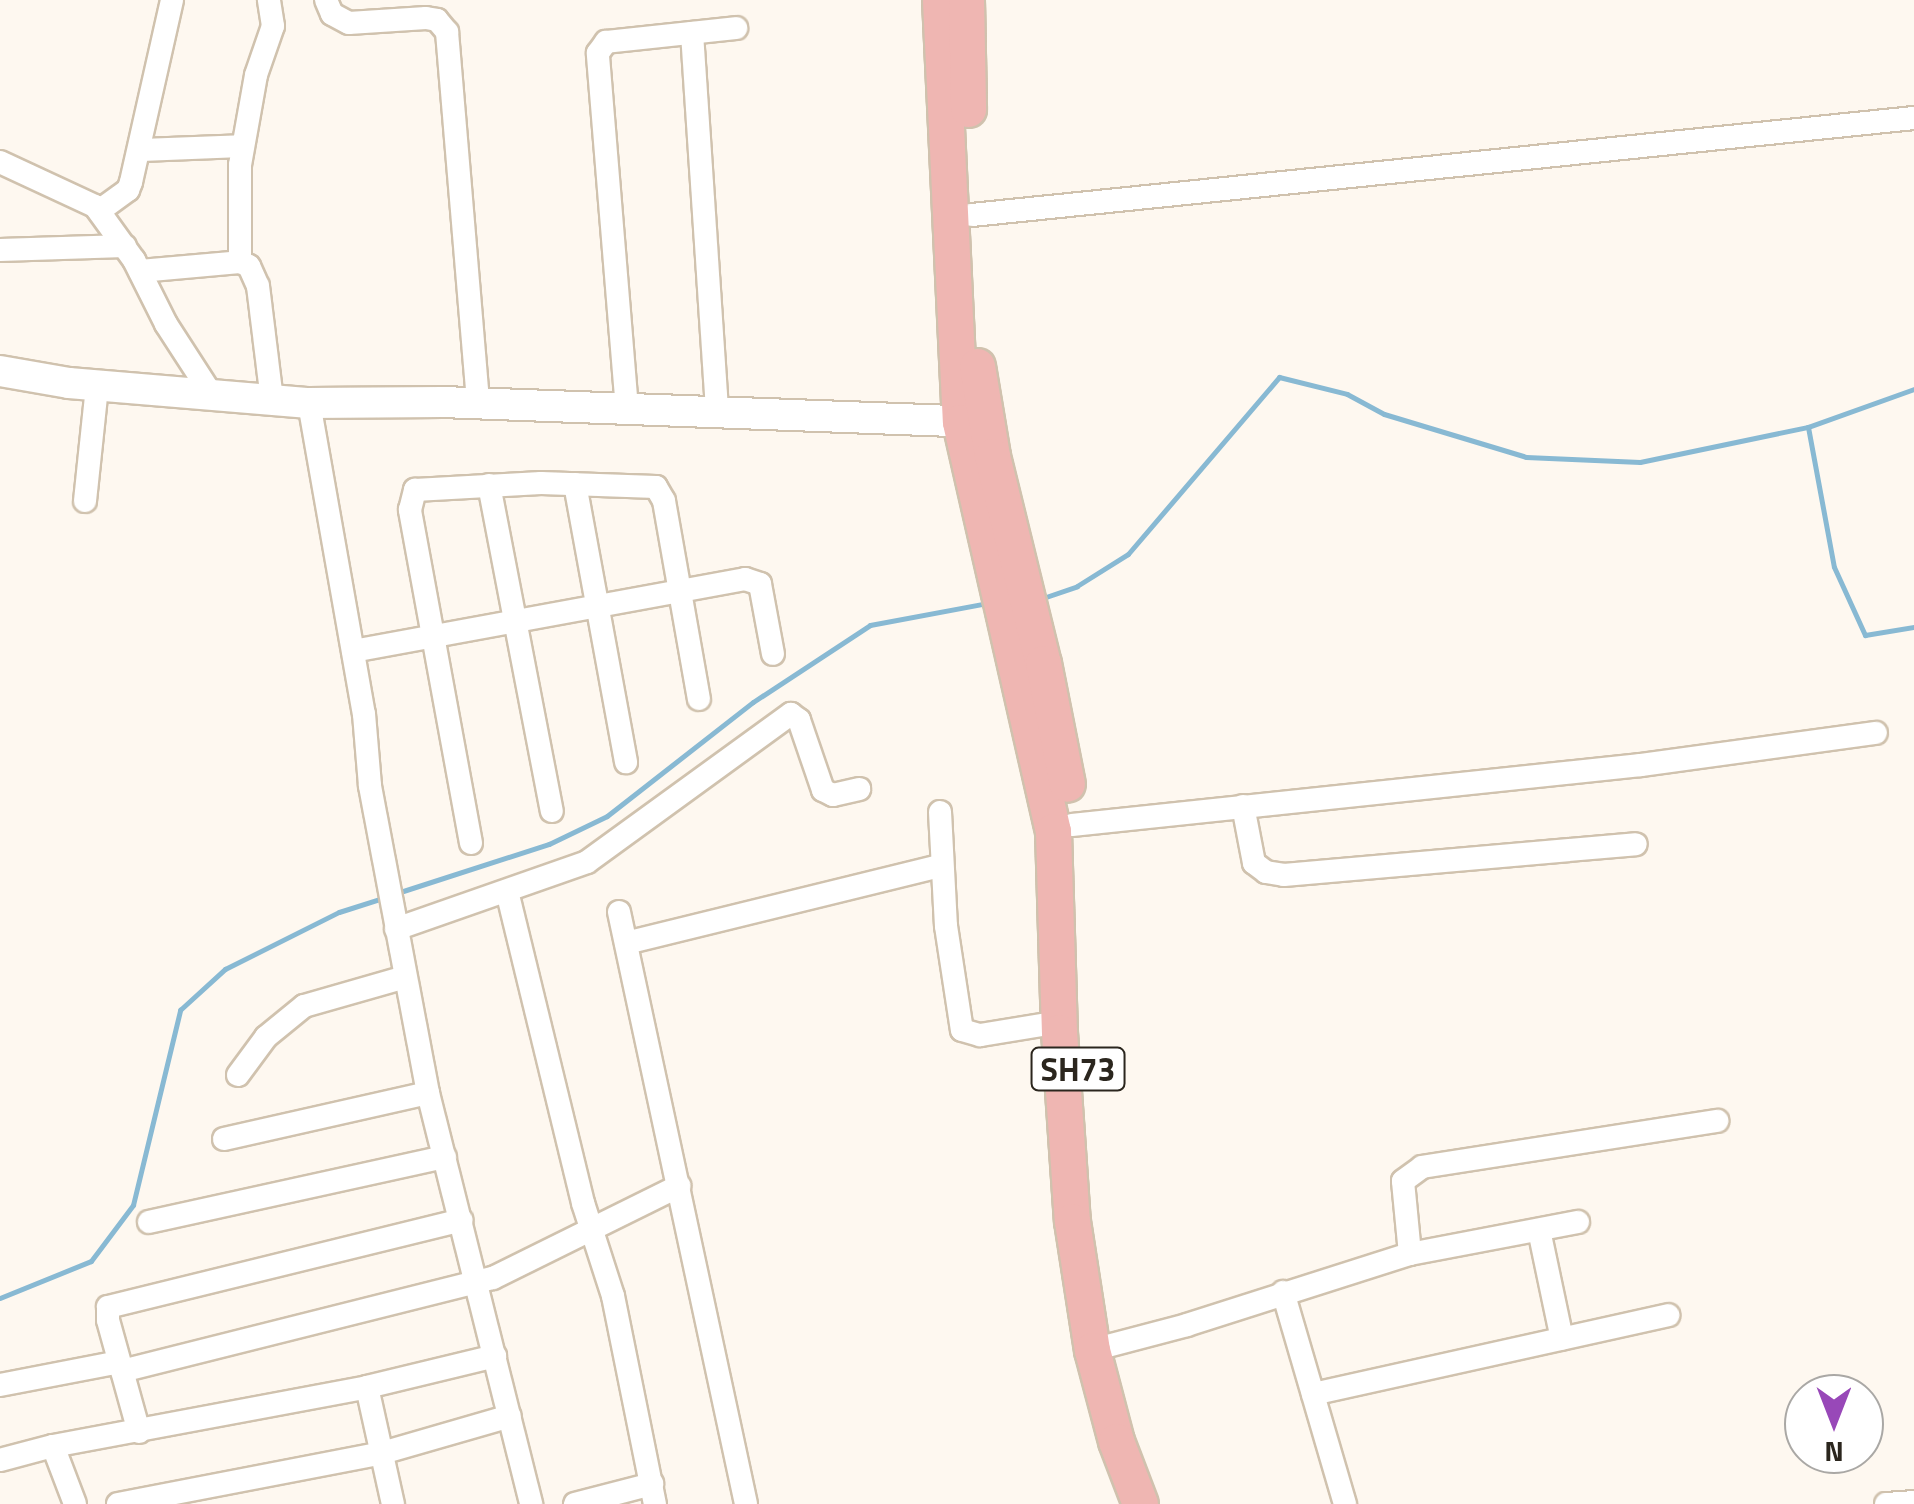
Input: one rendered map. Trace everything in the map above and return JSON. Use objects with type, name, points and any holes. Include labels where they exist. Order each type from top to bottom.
[{"type":"main road","name":"SH73","points":[[940,0],[973,422],[1072,825],[1067,978],[1058,1022],[1116,1441],[1140,1504]]},
{"type":"main road","name":"SH73","points":[[966,0],[975,335],[973,422]]},
{"type":"main road","points":[[0,371],[98,386],[309,403],[478,403],[973,422]]},
{"type":"main road","name":"SH73","points":[[1023,637],[1054,831],[1078,1064],[1076,1150]]},
{"type":"main road","name":"SH73","points":[[1102,1347],[1161,1504]]},
{"type":"street","points":[[100,212],[128,190],[172,0]]},
{"type":"street","points":[[240,262],[243,146],[256,76],[273,26],[269,0]]},
{"type":"street","points":[[326,0],[332,14],[348,24],[426,18],[437,20],[447,32],[478,403]]},
{"type":"street","points":[[627,409],[598,53],[606,42],[736,28]]},
{"type":"street","points":[[692,33],[717,413]]},
{"type":"street","points":[[972,216],[1914,118]]},
{"type":"street","points":[[140,150],[243,146]]},
{"type":"street","points":[[0,162],[82,196],[100,212],[125,246],[166,324],[212,395]]},
{"type":"street","points":[[0,250],[125,246]]},
{"type":"street","points":[[140,271],[240,262],[256,274],[272,400]]},
{"type":"street","points":[[86,501],[98,386]]},
{"type":"street","points":[[309,403],[395,920],[428,1093],[532,1504]]},
{"type":"street","points":[[575,484],[626,762]]},
{"type":"street","points":[[470,843],[410,510],[412,493],[420,488],[575,484],[649,486],[662,492],[700,699]]},
{"type":"street","points":[[490,485],[513,623],[552,812]]},
{"type":"street","points":[[353,651],[678,590],[753,580],[763,594],[773,654]]},
{"type":"street","points":[[395,920],[507,891],[587,862],[790,714],[799,720],[822,790],[833,795],[859,788]]},
{"type":"street","points":[[1072,825],[1642,764],[1876,733]]},
{"type":"street","points":[[1243,806],[1254,863],[1266,872],[1284,875],[1636,844]]},
{"type":"street","points":[[940,812],[940,866],[962,1030],[980,1035],[1058,1022]]},
{"type":"street","points":[[626,943],[940,866]]},
{"type":"street","points":[[507,891],[592,1230],[613,1296],[654,1494],[576,1504]]},
{"type":"street","points":[[619,912],[746,1504]]},
{"type":"street","points":[[238,1075],[266,1037],[304,1006],[406,977]]},
{"type":"street","points":[[224,1139],[428,1093]]},
{"type":"street","points":[[1410,1254],[1403,1181],[1422,1167],[1718,1122]]},
{"type":"street","points":[[149,1222],[444,1156]]},
{"type":"street","points":[[0,1385],[120,1366],[478,1282],[679,1186]]},
{"type":"street","points":[[139,1432],[107,1312],[114,1304],[461,1220]]},
{"type":"street","points":[[1102,1347],[1188,1326],[1283,1292],[1410,1254],[1578,1222]]},
{"type":"street","points":[[1539,1230],[1562,1339]]},
{"type":"street","points":[[1283,1292],[1345,1504]]},
{"type":"street","points":[[1313,1394],[1668,1315]]},
{"type":"street","points":[[0,1460],[53,1446],[368,1387],[495,1356]]},
{"type":"street","points":[[368,1387],[393,1504]]},
{"type":"street","points":[[118,1504],[145,1502],[382,1453],[510,1416]]},
{"type":"street","points":[[53,1446],[75,1504]]},
{"type":"street","points":[[1886,1504],[1914,1502]]},
{"type":"waterway","points":[[1043,598],[1077,586],[1128,554],[1279,377],[1347,394],[1384,414],[1526,457],[1640,462],[1808,427]]},
{"type":"waterway","points":[[1914,389],[1808,427],[1834,567],[1865,635],[1914,627]]},
{"type":"waterway","points":[[397,893],[549,844],[607,816],[753,702],[870,625],[987,603]]},
{"type":"waterway","points":[[0,1298],[91,1261],[133,1205],[180,1010],[225,969],[339,912],[386,897]]}]
